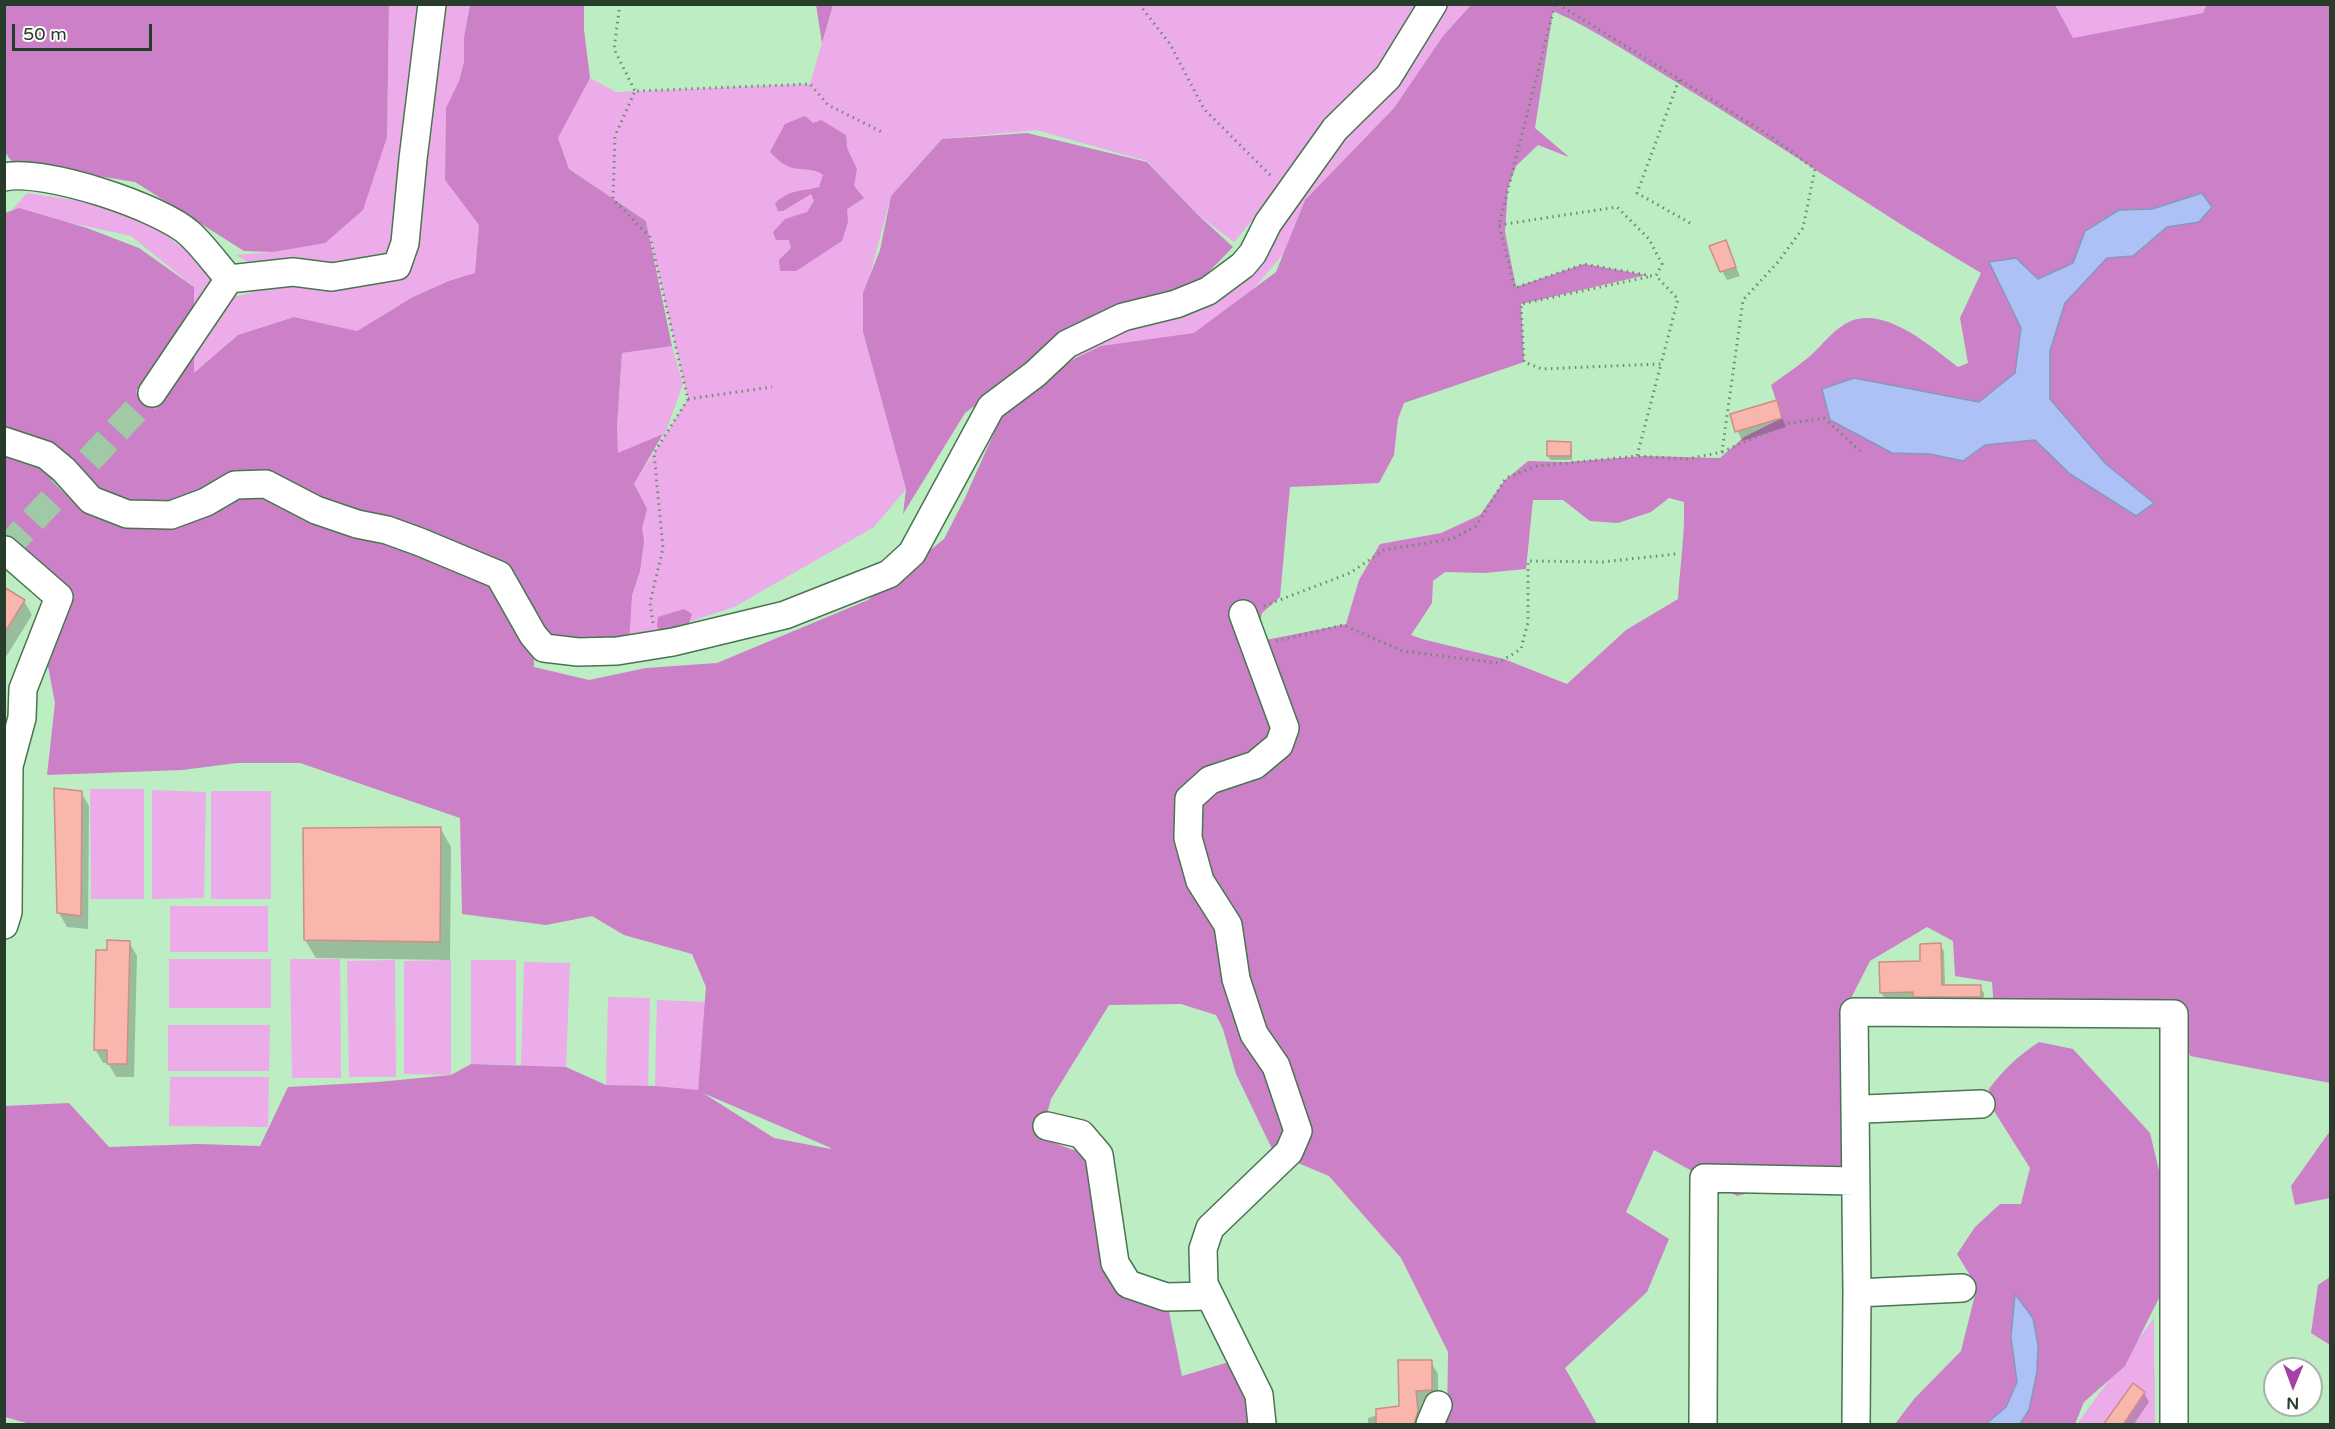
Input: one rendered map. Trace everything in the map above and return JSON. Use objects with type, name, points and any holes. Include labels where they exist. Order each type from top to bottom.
[{"type":"street","points":[[152,393],[229,279],[293,272],[332,278],[397,266],[405,243],[432,4]]},
{"type":"street","points":[[4,441],[46,455],[64,470],[91,500],[127,514],[171,515],[206,502],[235,485],[266,484],[316,510],[420,542],[499,575],[533,635],[544,648],[578,652],[617,651],[655,645],[785,615],[889,574],[912,553],[991,407],[1035,374],[1066,344],[1123,317],[1176,304],[1208,291],[1243,265],[1253,253],[1268,223],[1335,129],[1388,77],[1433,4]]},
{"type":"street","points":[[4,177],[13,175],[41,177],[85,187],[153,212],[189,232],[229,279]]},
{"type":"street","points":[[4,925],[8,912],[9,766],[22,718],[23,689],[59,597],[5,550]]},
{"type":"street","points":[[1243,614],[1285,728],[1279,745],[1255,765],[1210,780],[1189,799],[1188,838],[1200,881],[1228,925],[1236,979],[1254,1034],[1276,1066],[1298,1131],[1288,1152],[1210,1228],[1203,1249],[1204,1284],[1259,1395],[1263,1424]]},
{"type":"street","points":[[1856,1425],[1854,1012],[2174,1014],[2174,1425]]},
{"type":"street","points":[[1855,1106],[1866,1109],[1981,1104]]},
{"type":"street","points":[[1047,1126],[1081,1134],[1099,1155],[1115,1263],[1128,1284],[1166,1297],[1210,1296]]},
{"type":"street","points":[[1703,1425],[1704,1178],[1855,1180]]},
{"type":"street","points":[[1857,1293],[1962,1288]]},
{"type":"path","points":[[620,4],[614,49],[635,91]]},
{"type":"path","points":[[1139,4],[1170,44],[1204,109],[1289,194]]},
{"type":"path","points":[[1661,364],[1542,369],[1524,362],[1521,304],[1652,276],[1584,264],[1515,288],[1499,225],[1557,4],[1767,134],[1815,169],[1803,228],[1778,262],[1743,300],[1722,452]]},
{"type":"path","points":[[1680,80],[1637,193],[1690,223]]},
{"type":"path","points":[[635,91],[810,84],[828,105],[884,133]]},
{"type":"path","points":[[635,91],[615,136],[613,199],[650,237],[688,399],[654,453],[663,548],[650,603],[655,645]]},
{"type":"path","points":[[1499,225],[1617,207],[1649,239],[1662,264],[1656,276],[1678,299],[1638,456]]},
{"type":"path","points":[[688,399],[772,387]]},
{"type":"path","points":[[1243,614],[1350,573],[1384,550],[1452,539],[1476,526],[1506,478],[1537,466],[1638,456],[1687,459],[1722,452],[1785,424],[1824,418],[1860,451]]},
{"type":"path","points":[[1253,644],[1343,625],[1403,651],[1498,663],[1521,649],[1528,622],[1528,561],[1602,562],[1676,554]]},
{"type":"shaded area","points":[[4,5],[389,5],[387,137],[363,210],[325,243],[273,252],[244,251],[135,182],[12,162],[4,151]]},
{"type":"shaded area","points":[[389,5],[421,5],[392,254],[380,262],[254,266],[236,255],[273,252],[387,137]]},
{"type":"shaded area","points":[[439,5],[470,5],[464,37],[464,62],[459,81],[446,108],[445,179],[479,225],[475,273],[394,308],[357,331],[294,317],[238,335],[194,374],[194,287],[131,236],[12,210],[27,193],[74,200],[143,216],[177,244],[196,255],[229,298],[292,283],[404,273]]},
{"type":"shaded area","points":[[470,5],[584,5],[584,30],[590,78],[558,138],[569,169],[646,221],[672,346],[622,353],[617,426],[618,453],[663,434],[634,484],[647,509],[642,528],[644,541],[640,571],[632,595],[629,642],[533,635],[534,667],[589,680],[646,668],[717,663],[868,600],[944,539],[1001,417],[1040,382],[1074,359],[1101,346],[1194,333],[1276,272],[1305,200],[1394,108],[1443,36],[1471,5],[2055,5],[2073,38],[2203,13],[2207,5],[2330,5],[2330,1083],[2190,1056],[2174,1010],[1994,1009],[1992,982],[1955,976],[1953,941],[1927,927],[1870,961],[1847,1006],[1845,1166],[1737,1196],[1654,1150],[1626,1212],[1669,1239],[1647,1292],[1565,1368],[1597,1424],[1447,1424],[1448,1352],[1401,1258],[1329,1176],[1274,1153],[1236,1074],[1223,1029],[1216,1015],[1181,1004],[1109,1005],[1051,1099],[1041,1137],[1070,1149],[1099,1155],[1128,1284],[1166,1297],[1182,1376],[1229,1362],[1262,1424],[30,1424],[5,1417],[4,1106],[69,1103],[109,1147],[198,1144],[260,1146],[288,1087],[451,1075],[471,1064],[566,1067],[606,1085],[698,1090],[706,987],[692,954],[624,935],[592,916],[546,925],[462,914],[460,818],[300,763],[237,763],[182,770],[47,775],[55,703],[43,640],[69,596],[5,547],[5,213],[19,208],[87,228],[139,248],[194,287],[194,373],[238,335],[294,317],[357,331],[413,297],[449,281],[475,273],[479,225],[445,180],[446,108],[459,81],[464,62],[464,37]],"holes":[[[1553,11],[1616,45],[1981,273],[1960,318],[1968,363],[1958,367],[1922,340],[1894,324],[1879,319],[1865,318],[1851,321],[1839,328],[1809,357],[1771,385],[1782,418],[1744,437],[1720,458],[1644,456],[1567,462],[1528,461],[1504,481],[1480,515],[1441,533],[1380,544],[1359,580],[1346,624],[1256,642],[1262,613],[1280,597],[1290,487],[1379,483],[1394,455],[1398,419],[1404,403],[1524,362],[1521,304],[1646,275],[1584,264],[1516,287],[1505,232],[1508,188],[1516,166],[1538,145],[1569,157],[1535,128]],[[1669,498],[1684,502],[1678,599],[1626,630],[1567,684],[1504,659],[1411,635],[1432,603],[1433,581],[1445,572],[1484,573],[1526,569],[1533,500],[1563,500],[1590,521],[1618,523],[1651,512]],[[703,1093],[831,1149],[774,1138]]]},
{"type":"shaded area","points":[[816,5],[833,5],[822,43]]},
{"type":"shaded area","points":[[833,5],[1427,5],[1372,77],[1234,242],[1197,214],[1147,161],[1036,130],[942,139],[891,196],[870,275],[863,332],[906,489],[874,527],[734,607],[629,642],[634,484],[688,399],[646,221],[569,169],[558,138],[590,78],[616,92],[810,84]]},
{"type":"shaded area","points":[[1435,5],[1471,5],[1443,36],[1394,108],[1305,200],[1284,253],[1250,293],[1193,335],[1101,346],[1074,359],[1102,327],[1234,270]]},
{"type":"shaded area","points":[[2052,5],[2207,5],[2204,13],[2070,39]]},
{"type":"shaded area","points":[[805,116],[813,123],[821,120],[846,135],[847,148],[857,169],[854,186],[864,198],[847,209],[848,222],[842,241],[796,271],[780,271],[779,260],[791,248],[789,240],[776,240],[773,232],[785,219],[807,212],[814,201],[811,194],[783,211],[778,211],[775,203],[791,193],[819,187],[823,175],[815,171],[787,166],[770,152],[785,124]]},
{"type":"shaded area","points":[[1027,133],[1147,162],[1197,214],[1233,247],[1192,289],[1091,317],[965,413],[903,514],[906,489],[863,332],[863,293],[880,250],[891,196],[942,139]]},
{"type":"shaded area","points":[[672,346],[683,384],[665,434],[618,454],[617,426],[622,353]]},
{"type":"shaded area","points":[[684,609],[692,614],[687,629],[662,636],[657,626],[658,617]]},
{"type":"shaded area","points":[[90,789],[144,789],[144,899],[91,899]]},
{"type":"shaded area","points":[[152,790],[206,792],[204,898],[152,899]]},
{"type":"shaded area","points":[[211,791],[271,791],[271,899],[211,899]]},
{"type":"shaded area","points":[[170,906],[268,906],[268,952],[170,952]]},
{"type":"shaded area","points":[[169,959],[271,959],[271,1008],[169,1008]]},
{"type":"shaded area","points":[[290,959],[340,959],[341,1078],[292,1078]]},
{"type":"shaded area","points":[[395,960],[396,1077],[349,1077],[347,961]]},
{"type":"shaded area","points":[[451,960],[451,1075],[404,1074],[404,961]]},
{"type":"shaded area","points":[[471,960],[516,960],[516,1065],[471,1064]]},
{"type":"shaded area","points":[[524,962],[570,963],[566,1067],[521,1066]]},
{"type":"shaded area","points":[[608,997],[650,998],[648,1086],[606,1085]]},
{"type":"shaded area","points":[[657,1000],[706,1002],[698,1091],[655,1086]]},
{"type":"shaded area","points":[[168,1025],[270,1025],[269,1071],[168,1071]]},
{"type":"shaded area","points":[[2039,1042],[2073,1049],[2150,1133],[2161,1179],[2164,1288],[2125,1366],[2084,1402],[2075,1424],[1895,1424],[1914,1399],[1961,1351],[1977,1287],[1957,1254],[1975,1227],[2000,1204],[2021,1204],[2030,1168],[1994,1111],[1989,1089],[2012,1063]]},
{"type":"shaded area","points":[[170,1077],[269,1077],[268,1127],[169,1126]]},
{"type":"shaded area","points":[[2330,1131],[2330,1198],[2295,1205],[2291,1186]]},
{"type":"shaded area","points":[[2330,1277],[2330,1345],[2311,1333],[2318,1285]]},
{"type":"shaded area","points":[[2154,1318],[2155,1424],[2077,1424]]},
{"type":"water","points":[[2202,193],[2212,207],[2199,222],[2167,227],[2133,256],[2107,258],[2065,303],[2050,351],[2050,399],[2106,464],[2154,503],[2136,516],[2070,474],[2035,440],[1985,445],[1963,461],[1930,454],[1892,453],[1830,420],[1822,389],[1854,378],[1979,402],[2015,373],[2021,328],[1989,262],[2016,258],[2038,279],[2073,263],[2085,231],[2119,210],[2152,209]]},
{"type":"water","points":[[2015,1294],[2033,1318],[2038,1345],[2037,1372],[2029,1410],[2020,1424],[1986,1424],[2006,1407],[2017,1382],[2011,1337]]},
{"type":"building","points":[[1726,240],[1736,267],[1720,272],[1709,246]]},
{"type":"building","points":[[1777,400],[1782,418],[1735,432],[1730,414]]},
{"type":"building","points":[[1547,441],[1571,442],[1571,456],[1547,456]]},
{"type":"building","points":[[4,587],[25,600],[4,634]]},
{"type":"building","points":[[54,788],[82,791],[81,916],[57,913]]},
{"type":"building","points":[[441,827],[440,942],[304,940],[303,828]]},
{"type":"building","points":[[107,940],[130,941],[127,1064],[107,1064],[107,1050],[94,1050],[96,950],[107,950]]},
{"type":"building","points":[[1941,943],[1942,985],[1981,985],[1981,997],[1913,997],[1913,992],[1880,993],[1879,962],[1920,961],[1920,944]]},
{"type":"building","points":[[1398,1360],[1432,1360],[1432,1390],[1416,1391],[1418,1411],[1414,1425],[1376,1425],[1376,1409],[1399,1406]]},
{"type":"building","points":[[2133,1383],[2145,1392],[2123,1425],[2103,1425]]},
{"type":"tunnel","points":[[5,550],[152,393]]}]
